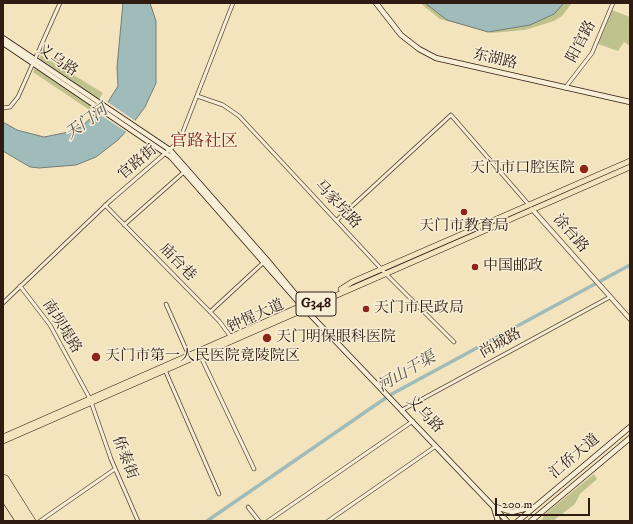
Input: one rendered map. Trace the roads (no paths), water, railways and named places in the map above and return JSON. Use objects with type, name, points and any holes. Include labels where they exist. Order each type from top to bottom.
[{"type":"main road","name":"东湖路","points":[[377,3],[402,34],[416,46],[433,54],[450,60],[630,101]]},
{"type":"main road","name":"义乌路","points":[[3,38],[35,63]]},
{"type":"main road","name":"义乌路","points":[[3,42],[168,152],[186,170],[304,306],[507,521]]},
{"type":"main road","name":"钟惺大道","points":[[90,401],[166,372],[304,306],[434,251],[479,234],[630,162]]},
{"type":"main road","name":"钟惺大道","points":[[434,251],[490,223],[630,169]]},
{"type":"main road","name":"钟惺大道","points":[[3,441],[188,355],[231,336],[279,318]]},
{"type":"main road","name":"钟惺大道","points":[[3,437],[31,427]]},
{"type":"main road","name":"汇侨大道","points":[[518,521],[630,427]]},
{"type":"main road","points":[[3,445],[10,438]]},
{"type":"main road","name":"汇侨大道","points":[[531,521],[630,438]]},
{"type":"main road","points":[[3,477],[6,478],[33,521]]},
{"type":"main road","points":[[3,481],[28,521]]},
{"type":"main road","points":[[3,490],[23,521]]},
{"type":"main road","points":[[3,498],[18,521]]},
{"type":"main road","points":[[493,505],[512,512],[522,511],[536,505]]},
{"type":"main road","points":[[493,505],[498,521]]},
{"type":"main road","points":[[537,521],[542,512]]},
{"type":"street","points":[[3,108],[10,108],[14,104],[35,63],[60,3]]},
{"type":"street","name":"官路街","points":[[3,303],[105,205],[168,152],[182,134],[233,3]]},
{"type":"street","name":"阳官路","points":[[566,87],[592,53],[613,3]]},
{"type":"street","name":"马家垸路","points":[[197,96],[223,105],[239,116],[385,272],[454,342]]},
{"type":"street","points":[[337,220],[451,115],[531,208]]},
{"type":"street","points":[[124,225],[186,170]]},
{"type":"street","name":"庙台巷","points":[[105,205],[210,312],[231,336]]},
{"type":"street","name":"涂台路","points":[[531,208],[610,297]]},
{"type":"street","points":[[210,312],[266,261]]},
{"type":"street","name":"南坝堤路","points":[[20,286],[50,325],[90,401]]},
{"type":"street","points":[[610,297],[630,319]]},
{"type":"street","name":"尚城路","points":[[402,410],[610,297]]},
{"type":"street","points":[[166,304],[188,355]]},
{"type":"street","points":[[201,356],[254,469]]},
{"type":"street","points":[[166,372],[219,494]]},
{"type":"street","name":"侨泰街","points":[[90,401],[115,469],[138,521]]},
{"type":"street","points":[[268,521],[413,421]]},
{"type":"street","points":[[328,521],[436,446]]},
{"type":"street","points":[[40,521],[115,469]]},
{"type":"street","points":[[248,507],[259,521]]},
{"type":"water","name":"天门河","points":[[123,3],[150,3],[156,21],[156,83],[145,107],[130,127],[118,140],[96,157],[76,165],[39,168],[30,167],[3,151],[3,122],[17,130],[44,137],[64,133],[81,127],[108,102],[118,86],[117,67]]},
{"type":"water","points":[[425,3],[564,3],[554,14],[530,25],[488,32],[447,20]]},
{"type":"waterway","name":"河山干渠","points":[[207,521],[390,395],[630,265]]},
{"type":"place","name":"天门市口腔医院","points":[[584,169]]},
{"type":"place","name":"天门市教育局","points":[[464,212]]},
{"type":"place","name":"中国邮政","points":[[475,267]]},
{"type":"place","name":"天门市民政局","points":[[366,309]]},
{"type":"place","name":"天门明保眼科医院","points":[[267,338]]},
{"type":"place","name":"天门市第一人民医院竟陵院区","points":[[96,357]]},
{"type":"district","name":"官路社区","points":[[204,142]]}]
